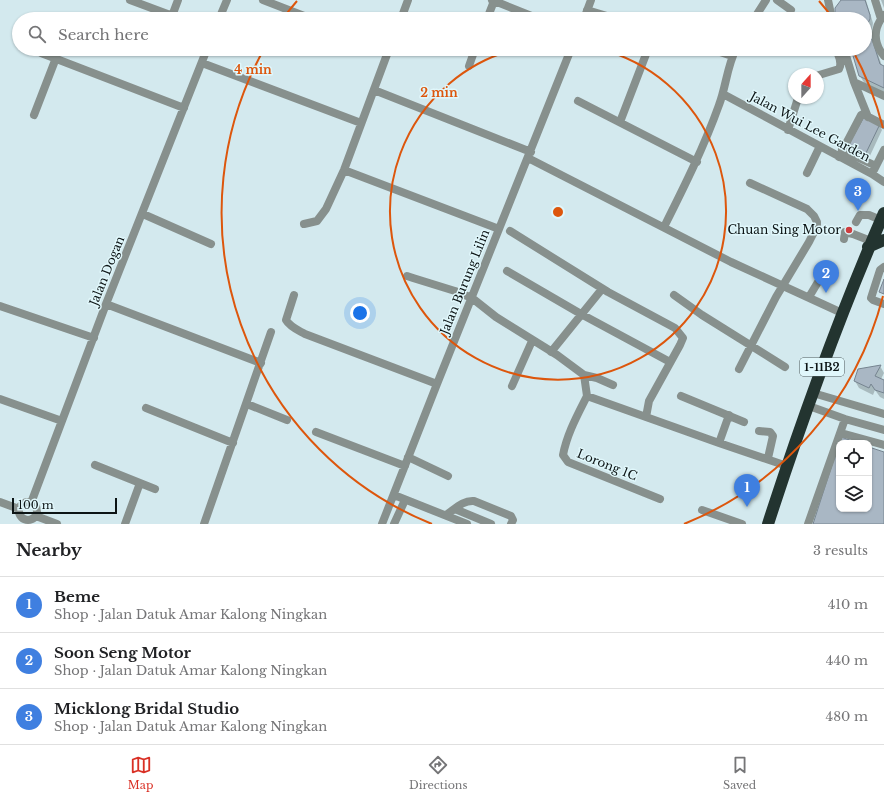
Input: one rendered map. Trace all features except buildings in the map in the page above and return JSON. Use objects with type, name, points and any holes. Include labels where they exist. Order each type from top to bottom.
[{"type":"highway","name":"1-11B2","points":[[768,524],[787,466],[842,313],[883,216]]},
{"type":"highway","points":[[870,244],[884,240]]},
{"type":"street","points":[[130,0],[162,12]]},
{"type":"street","points":[[174,12],[178,0]]},
{"type":"street","points":[[222,12],[227,0]]},
{"type":"street","points":[[263,0],[294,12]]},
{"type":"street","points":[[404,12],[408,0]]},
{"type":"street","points":[[489,12],[493,0],[522,12]]},
{"type":"street","points":[[591,0],[588,10],[594,12]]},
{"type":"street","points":[[758,12],[766,0]]},
{"type":"street","points":[[777,0],[791,10]]},
{"type":"street","points":[[828,0],[831,12]]},
{"type":"street","points":[[875,0],[883,17],[875,35],[878,46],[884,56]]},
{"type":"street","points":[[50,56],[184,108]]},
{"type":"street","name":"Jalan Dogan","points":[[31,503],[106,304],[204,56]]},
{"type":"street","points":[[304,224],[322,217],[326,209],[344,170],[386,56]]},
{"type":"street","points":[[469,66],[473,56]]},
{"type":"street","name":"Jalan Burung Lilin","points":[[383,524],[437,384],[569,56]]},
{"type":"street","points":[[620,122],[645,56]]},
{"type":"street","points":[[664,227],[697,162],[723,94],[733,56]]},
{"type":"street","points":[[824,73],[839,68],[841,61],[839,56]]},
{"type":"street","points":[[846,56],[854,82],[868,117]]},
{"type":"street","points":[[34,115],[56,58]]},
{"type":"street","points":[[202,63],[361,123]]},
{"type":"street","points":[[854,82],[884,96]]},
{"type":"street","points":[[374,90],[529,155],[731,262],[842,313]]},
{"type":"street","name":"Jalan Wui Lee Garden","points":[[723,94],[788,130],[840,154],[884,182]]},
{"type":"street","points":[[578,101],[697,162]]},
{"type":"street","points":[[788,130],[796,104]]},
{"type":"street","points":[[876,166],[840,154],[859,116],[863,114],[884,125]]},
{"type":"street","points":[[807,173],[820,146]]},
{"type":"street","points":[[872,174],[884,150]]},
{"type":"street","points":[[344,170],[499,229]]},
{"type":"street","points":[[739,369],[817,226],[814,216],[807,209],[750,183]]},
{"type":"street","points":[[143,214],[211,244]]},
{"type":"street","points":[[856,222],[860,215],[863,214],[883,216]]},
{"type":"street","points":[[510,231],[602,289],[675,328],[681,334],[683,338],[680,345],[649,401],[646,417]]},
{"type":"street","points":[[844,240],[845,232],[853,234],[870,244]]},
{"type":"street","points":[[884,267],[880,270],[871,298],[884,304]]},
{"type":"street","points":[[507,271],[581,314],[670,362]]},
{"type":"street","points":[[407,276],[472,298],[496,317],[552,352],[584,375],[597,378],[614,385]]},
{"type":"street","points":[[809,297],[821,277]]},
{"type":"street","points":[[552,352],[602,289]]},
{"type":"street","points":[[294,295],[286,320],[288,324],[296,329],[305,334],[437,384]]},
{"type":"street","points":[[674,295],[702,315],[785,367]]},
{"type":"street","points":[[106,304],[261,363]]},
{"type":"street","points":[[0,306],[94,338]]},
{"type":"street","points":[[204,524],[271,332]]},
{"type":"street","points":[[512,386],[532,340]]},
{"type":"street","points":[[584,375],[587,396],[719,443],[768,458],[787,466]]},
{"type":"street","points":[[813,393],[884,414]]},
{"type":"street","name":"Lorong 1C","points":[[587,396],[569,432],[563,455],[568,462],[660,499]]},
{"type":"street","points":[[681,396],[744,422]]},
{"type":"street","points":[[0,399],[62,421]]},
{"type":"street","points":[[247,404],[287,420]]},
{"type":"street","points":[[809,406],[845,419],[884,430]]},
{"type":"street","points":[[146,408],[233,443]]},
{"type":"street","points":[[719,443],[729,415]]},
{"type":"street","points":[[808,524],[845,419]]},
{"type":"street","points":[[759,430],[770,432],[773,436],[768,458]]},
{"type":"street","points":[[316,432],[405,466]]},
{"type":"street","points":[[841,433],[884,445]]},
{"type":"street","points":[[408,457],[448,476]]},
{"type":"street","points":[[95,465],[155,489]]},
{"type":"street","points":[[126,524],[140,483]]},
{"type":"street","points":[[394,495],[467,524]]},
{"type":"street","points":[[394,524],[405,500]]},
{"type":"street","points":[[446,515],[468,501],[474,501],[511,516],[513,520],[511,524]]},
{"type":"street","points":[[0,502],[19,509]]},
{"type":"street","points":[[28,502],[31,503],[36,509],[36,516],[31,520],[24,522],[20,516],[19,509],[22,504],[28,502]]},
{"type":"street","points":[[455,509],[491,524]]},
{"type":"street","points":[[702,510],[742,524]]},
{"type":"street","points":[[36,516],[57,524]]},
{"type":"place","name":"Micklong Bridal Studio","points":[[858,211]]},
{"type":"place","name":"Chuan Sing Motor","points":[[849,230]]},
{"type":"place","name":"Soon Seng Motor","points":[[826,293]]},
{"type":"place","name":"Beme","points":[[747,507]]}]
